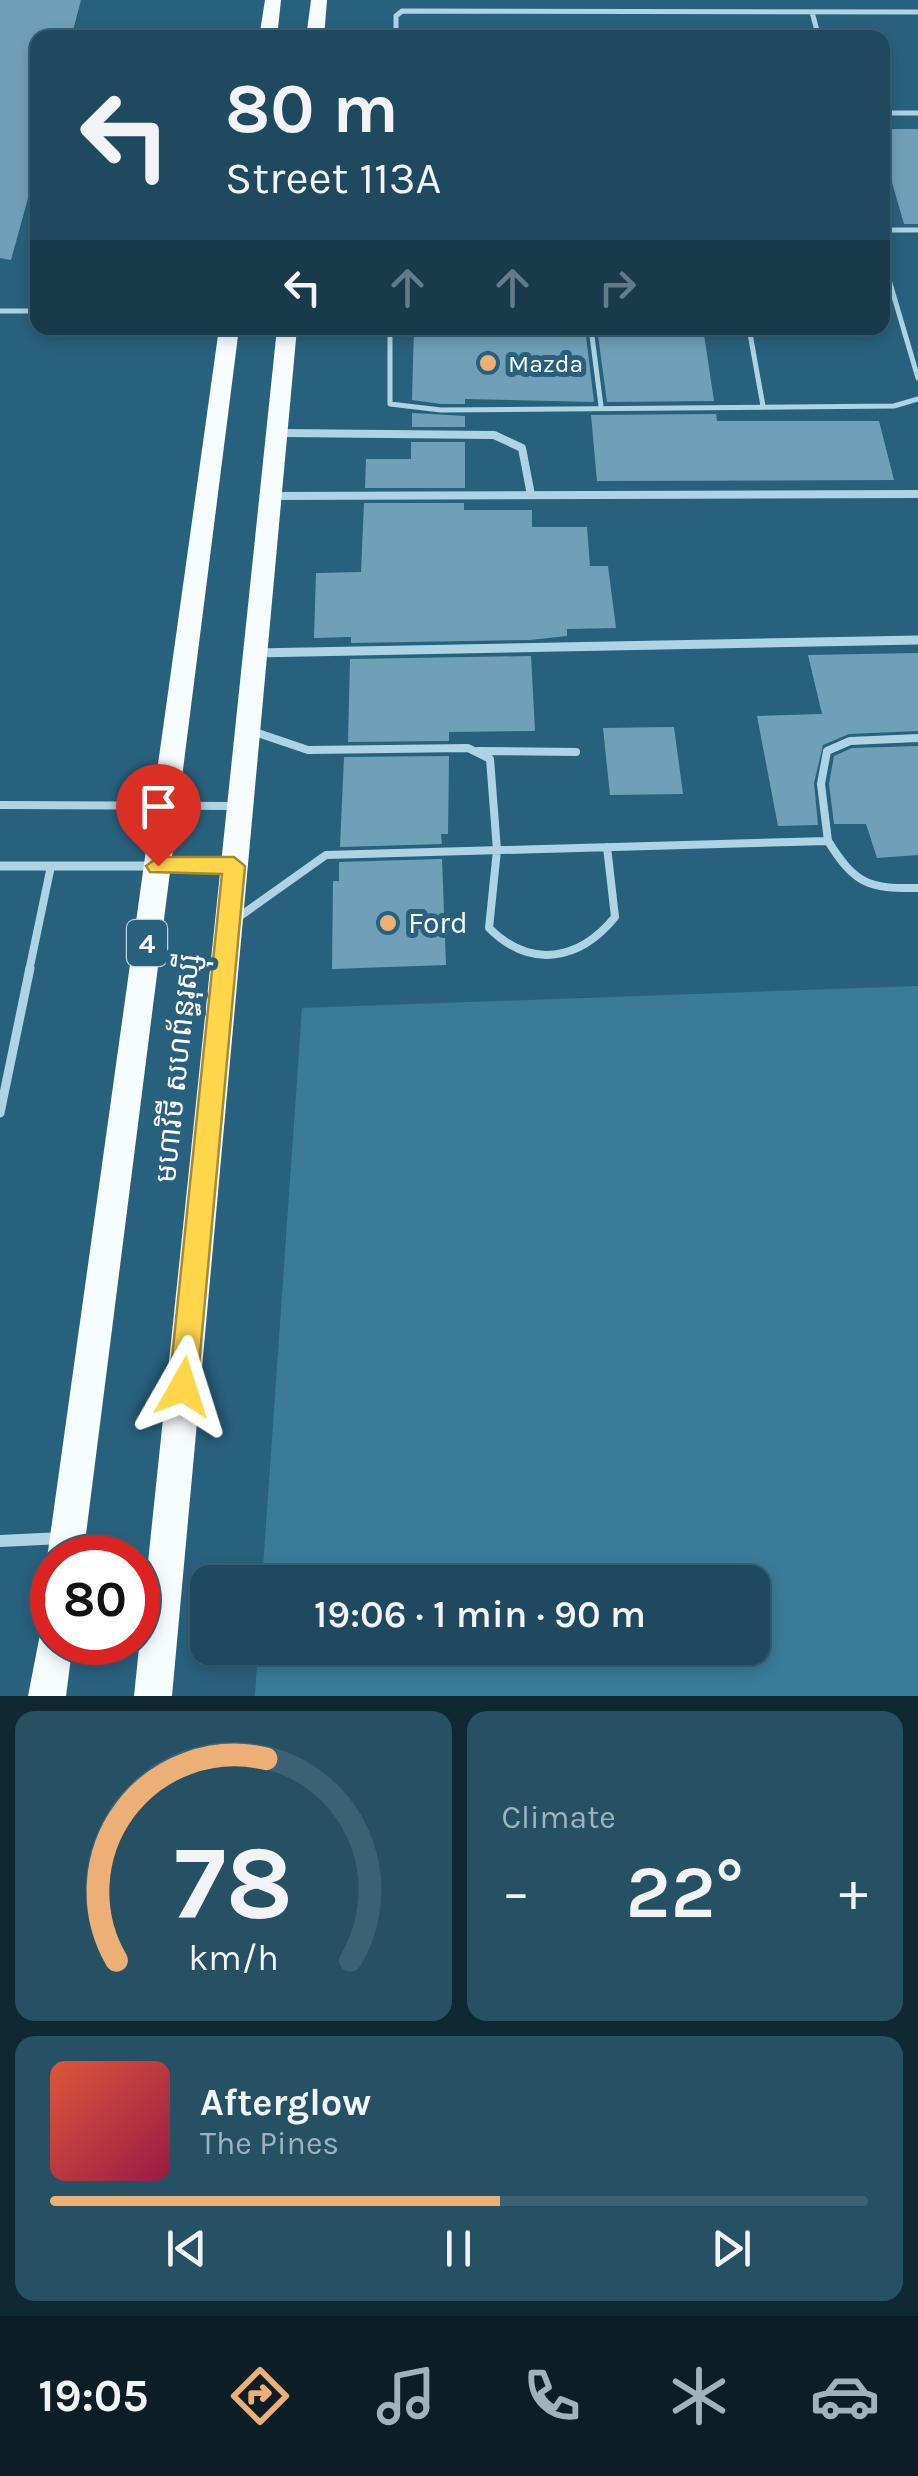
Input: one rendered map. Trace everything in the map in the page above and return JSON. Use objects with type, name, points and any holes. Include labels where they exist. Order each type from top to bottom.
[{"type":"highway","points":[[269,30],[273,0]]},
{"type":"highway","points":[[316,30],[318,0]]},
{"type":"highway","name":"មហាវិថី សហព័ន្ធរុស្ស៊ី","points":[[69,1535],[228,335]]},
{"type":"highway","name":"មហាវិថី សហព័ន្ធរុស្ស៊ី","points":[[153,1696],[286,335]]},
{"type":"highway","points":[[46,1696],[51,1665]]},
{"type":"street","points":[[255,654],[918,640]]},
{"type":"street","points":[[0,866],[234,866]]},
{"type":"street","points":[[0,1540],[30,1544]]},
{"type":"lane","points":[[396,30],[396,16],[402,11],[918,12]]},
{"type":"lane","points":[[812,12],[818,30]]},
{"type":"lane","points":[[890,113],[918,113]]},
{"type":"lane","points":[[890,230],[918,230]]},
{"type":"lane","points":[[890,283],[918,378]]},
{"type":"lane","points":[[0,311],[30,312]]},
{"type":"lane","points":[[390,335],[390,404],[441,410],[894,406],[918,399]]},
{"type":"lane","points":[[592,335],[601,406]]},
{"type":"lane","points":[[750,335],[763,406]]},
{"type":"lane","points":[[276,433],[494,434],[513,438],[525,450],[531,495]]},
{"type":"lane","points":[[270,496],[918,494]]},
{"type":"lane","points":[[248,730],[308,750],[576,752]]},
{"type":"lane","points":[[918,738],[850,741],[827,751],[821,789],[828,841],[846,871],[872,889],[918,888]]},
{"type":"lane","points":[[478,750],[490,759],[497,850],[489,928],[500,942],[519,952],[562,951],[592,942],[615,917],[607,847]]},
{"type":"lane","points":[[0,805],[240,806]]},
{"type":"lane","points":[[228,924],[326,855],[828,841]]},
{"type":"lane","points":[[0,1113],[51,866]]},
{"type":"shaded area","points":[[918,986],[918,1696],[255,1696],[257,1665],[770,1665],[770,1565],[263,1565],[302,1008]]},
{"type":"building","points":[[0,0],[81,0],[73,30],[30,30],[30,191],[11,260],[0,258]]},
{"type":"building","points":[[890,129],[918,129],[918,224],[904,224],[890,176]]},
{"type":"building","name":"Mazda","points":[[414,335],[586,335],[594,402],[465,399],[465,404],[441,404],[412,400]]},
{"type":"building","points":[[598,335],[704,335],[714,401],[607,402]]},
{"type":"building","points":[[412,413],[465,416],[465,427],[412,427]]},
{"type":"building","points":[[716,414],[717,421],[879,421],[894,480],[597,481],[591,415]]},
{"type":"building","points":[[411,442],[465,442],[465,488],[365,488],[366,459],[411,459]]},
{"type":"building","points":[[364,503],[464,503],[464,510],[532,510],[532,527],[587,527],[590,566],[608,566],[616,628],[567,629],[567,636],[530,640],[351,643],[351,637],[314,638],[316,573],[361,572]]},
{"type":"building","points":[[918,653],[918,731],[849,734],[823,745],[814,783],[818,825],[778,826],[757,716],[822,714],[808,655]]},
{"type":"building","points":[[531,656],[535,731],[449,732],[449,741],[348,742],[350,659]]},
{"type":"building","points":[[674,727],[683,794],[610,795],[603,728]]},
{"type":"building","points":[[918,746],[918,855],[877,858],[866,824],[834,824],[829,784],[834,756],[852,748]]},
{"type":"building","points":[[449,756],[448,834],[441,834],[442,844],[340,847],[344,757]]},
{"type":"building","name":"Ford","points":[[442,859],[446,965],[332,969],[333,881],[339,881],[339,862]]},
{"type":"place","name":"Mazda","points":[[488,363]]},
{"type":"place","name":"Ford","points":[[388,923]]},
{"type":"route","points":[[158,866],[234,866],[183,1387]]}]
